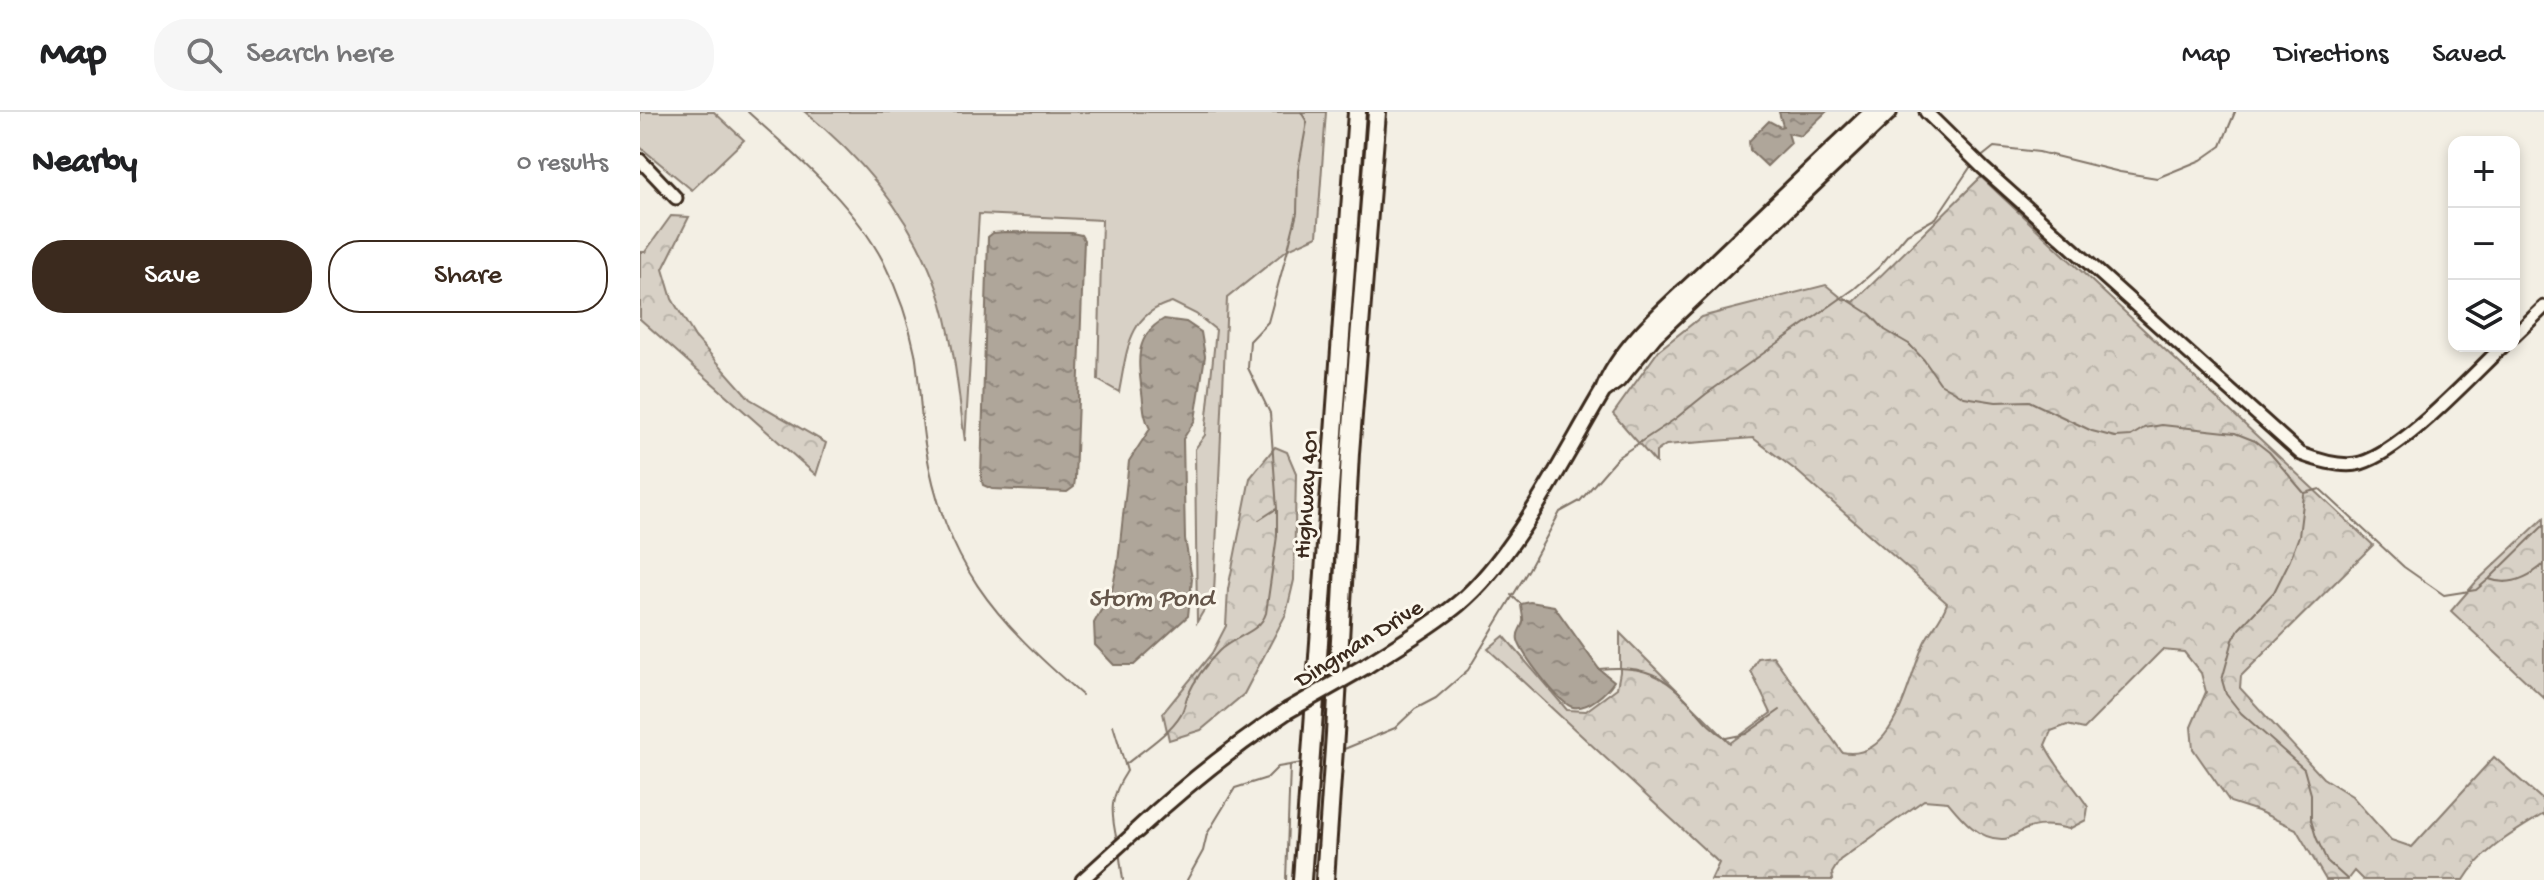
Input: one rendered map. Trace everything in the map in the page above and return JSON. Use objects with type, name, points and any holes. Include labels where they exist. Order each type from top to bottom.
[{"type":"highway","points":[[1348,112],[1347,120],[1354,143]]},
{"type":"highway","name":"Highway 401","points":[[1302,880],[1357,112]]},
{"type":"highway","name":"Highway 401","points":[[1325,880],[1350,453],[1377,112]]},
{"type":"main road","name":"Dingman Drive","points":[[1136,831],[1185,784],[1228,750],[1287,711],[1366,666],[1459,603],[1492,568],[1540,497],[1603,391],[1610,372],[1654,321],[1872,112]]},
{"type":"main road","name":"Dingman Drive","points":[[1603,391],[1618,380],[1654,336],[1889,112]]},
{"type":"street","points":[[1926,112],[1983,168],[2301,454],[2315,459],[2358,464],[2386,453],[2496,352]]},
{"type":"street","points":[[640,160],[676,198]]},
{"type":"street","points":[[2520,330],[2544,307]]},
{"type":"street","name":"Dingman Drive","points":[[1082,880],[1136,831]]},
{"type":"green space","points":[[640,112],[714,112],[744,140],[692,190],[640,147]]},
{"type":"green space","points":[[805,112],[1326,112],[1317,236],[1288,249],[1227,298],[1214,593],[1197,622],[1195,449],[1205,435],[1216,330],[1196,314],[1172,302],[1157,308],[1138,325],[1132,337],[1119,392],[1098,380],[1102,220],[979,214],[965,441],[948,327],[938,291],[915,239],[866,170]]},
{"type":"green space","points":[[1981,177],[2373,545],[2241,676],[2240,688],[2323,778],[2352,796],[2391,840],[2412,847],[2494,757],[2544,801],[2544,816],[2499,843],[2471,869],[2464,880],[2363,880],[2354,871],[2347,880],[2326,880],[2296,829],[2230,802],[2193,749],[2191,727],[2206,692],[2201,673],[2184,652],[2162,650],[2084,729],[2067,725],[2051,731],[2045,745],[2088,807],[2086,820],[2069,829],[2038,826],[2007,838],[1994,838],[1972,827],[1948,802],[1924,800],[1840,860],[1832,873],[1833,880],[1711,880],[1719,863],[1488,649],[1504,636],[1567,710],[1586,711],[1617,688],[1620,633],[1730,743],[1771,713],[1751,671],[1758,658],[1773,656],[1842,752],[1860,752],[1875,744],[1888,731],[1897,714],[1925,641],[1947,603],[1798,472],[1753,438],[1666,445],[1656,452],[1656,463],[1613,414],[1659,350],[1701,317],[1826,285],[1843,299],[1854,302]]},
{"type":"green space","points":[[671,216],[689,217],[663,269],[672,299],[695,337],[750,399],[826,443],[816,475],[640,319],[640,252],[645,252]]},
{"type":"green space","points":[[1275,447],[1287,452],[1296,473],[1294,580],[1286,614],[1244,694],[1201,730],[1169,740],[1163,713],[1212,653],[1226,626],[1228,589],[1250,478]]},
{"type":"green space","points":[[2544,518],[2544,698],[2451,611],[2476,582]]},
{"type":"water","points":[[1779,112],[1826,112],[1801,136],[1788,133],[1791,143],[1767,166],[1750,150],[1749,141],[1769,121],[1783,126]]},
{"type":"water","points":[[993,233],[1072,233],[1081,235],[1084,240],[1075,479],[1074,487],[1067,492],[992,489],[983,485],[981,478],[988,237]]},
{"type":"water","name":"Storm Pond","points":[[1164,319],[1186,322],[1201,332],[1205,356],[1195,420],[1183,439],[1185,539],[1192,579],[1188,616],[1134,665],[1114,665],[1095,645],[1094,623],[1112,590],[1129,461],[1150,429],[1144,407],[1140,351],[1147,333]]},
{"type":"water","points":[[1530,602],[1554,606],[1599,669],[1614,681],[1591,703],[1579,707],[1567,704],[1526,656],[1518,635],[1523,620],[1521,604]]},
{"type":"waterway","points":[[748,112],[839,200],[856,219],[883,261],[909,329],[934,486],[945,523],[960,556],[998,613],[1082,695]]},
{"type":"waterway","points":[[1125,765],[1176,721],[1193,685],[1214,656],[1252,630],[1266,613],[1277,536],[1270,413],[1248,368],[1250,341],[1268,322],[1297,213],[1298,171],[1307,122],[1301,112]]},
{"type":"waterway","points":[[1979,159],[1994,147],[2039,152],[2157,178],[2201,160],[2221,146],[2235,112]]},
{"type":"waterway","points":[[1342,750],[1395,728],[1415,709],[1436,698],[1468,670],[1560,512],[1580,501],[1618,457],[1854,289],[1879,267],[1907,234],[1936,218],[1971,166]]},
{"type":"waterway","points":[[1845,298],[1870,314],[1885,330],[1909,344],[1940,383],[1964,397],[1996,402],[2029,401],[2092,431],[2115,437],[2131,436],[2144,428],[2162,425],[2235,433],[2255,441],[2269,452],[2304,493]]},
{"type":"waterway","points":[[2305,493],[2320,489],[2404,567],[2444,595],[2476,590],[2489,579],[2504,582],[2518,580],[2544,564]]},
{"type":"waterway","points":[[2304,495],[2299,536],[2290,560],[2274,592],[2239,629],[2222,680],[2226,694],[2241,713],[2304,769],[2311,794],[2311,820],[2316,837],[2327,861],[2348,880]]},
{"type":"waterway","points":[[1259,520],[1276,509]]},
{"type":"waterway","points":[[2490,578],[2544,525]]},
{"type":"waterway","points":[[1511,595],[1521,604]]},
{"type":"waterway","points":[[1599,669],[1628,668],[1652,674],[1674,687],[1712,728],[1726,738],[1746,734],[1780,710]]},
{"type":"waterway","points":[[1113,725],[1127,771],[1113,804],[1117,841]]},
{"type":"waterway","points":[[1187,880],[1203,851],[1207,834],[1235,788],[1267,778],[1278,767],[1302,763]]},
{"type":"waterway","points":[[1286,880],[1290,766]]},
{"type":"waterway","points":[[1119,851],[1123,880]]}]
